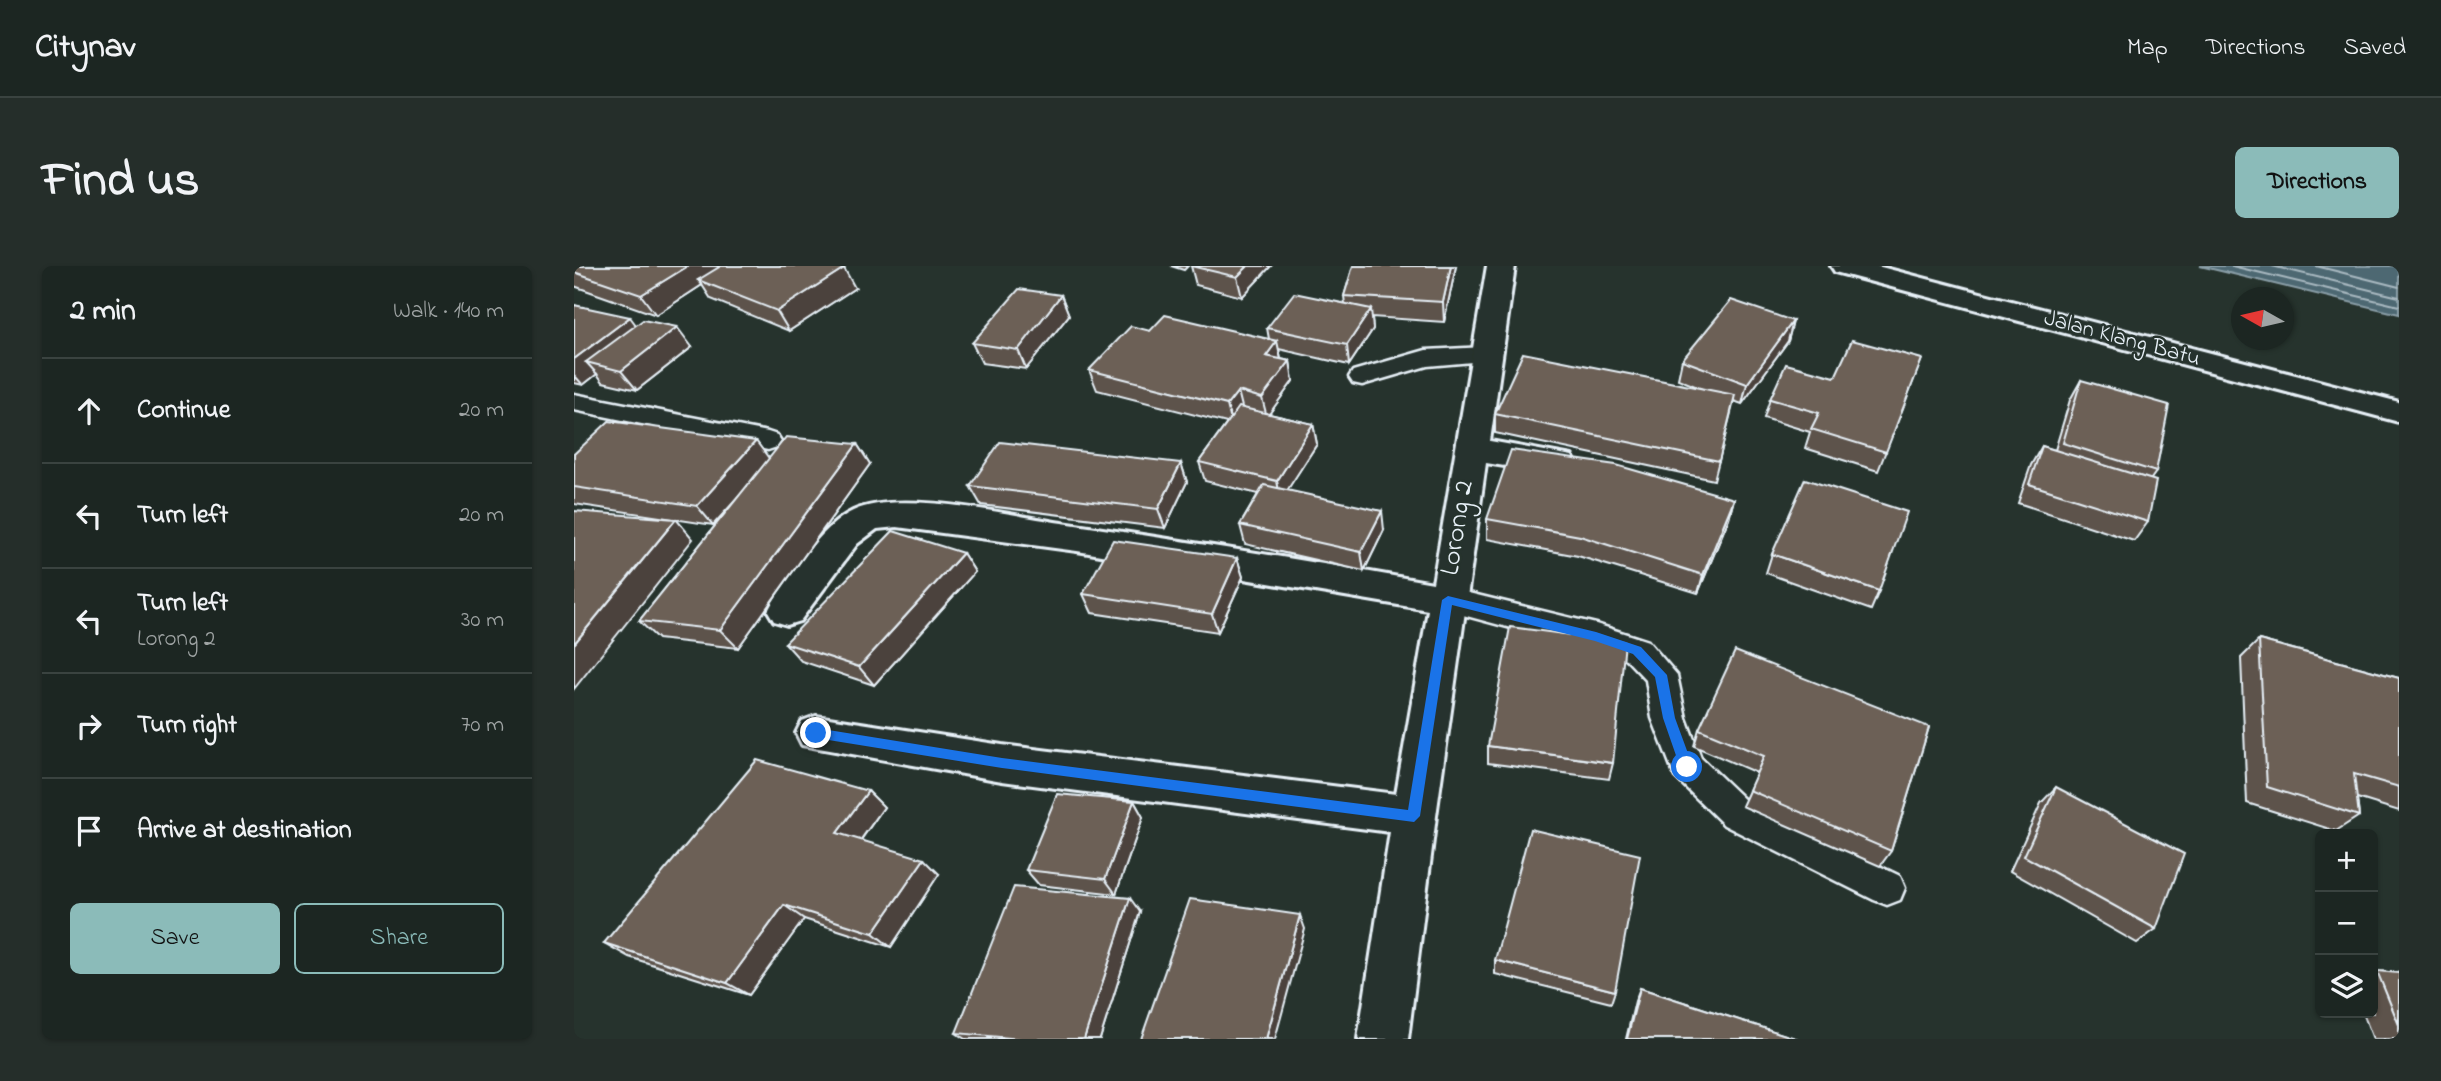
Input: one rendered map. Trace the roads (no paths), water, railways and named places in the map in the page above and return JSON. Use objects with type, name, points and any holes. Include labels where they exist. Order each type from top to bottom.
[{"type":"street","name":"Lorong 2","points":[[1383,1039],[1470,449],[1501,266]]},
{"type":"street","name":"Jalan Klang Batu","points":[[1844,266],[2399,412]]},
{"type":"street","points":[[1470,449],[1591,471]]},
{"type":"street","points":[[787,611],[848,530],[867,518],[897,517],[966,522],[1253,564],[1448,600]]},
{"type":"street","points":[[816,733],[1002,763],[1414,816]]},
{"type":"lane","points":[[1362,377],[1426,358],[1486,355]]},
{"type":"lane","points":[[574,402],[768,441]]},
{"type":"lane","points":[[1448,600],[1596,636],[1637,650],[1661,675],[1669,718],[1687,767],[1736,814],[1887,888]]},
{"type":"water","points":[[2200,266],[2399,266],[2399,314],[2294,287]]}]
